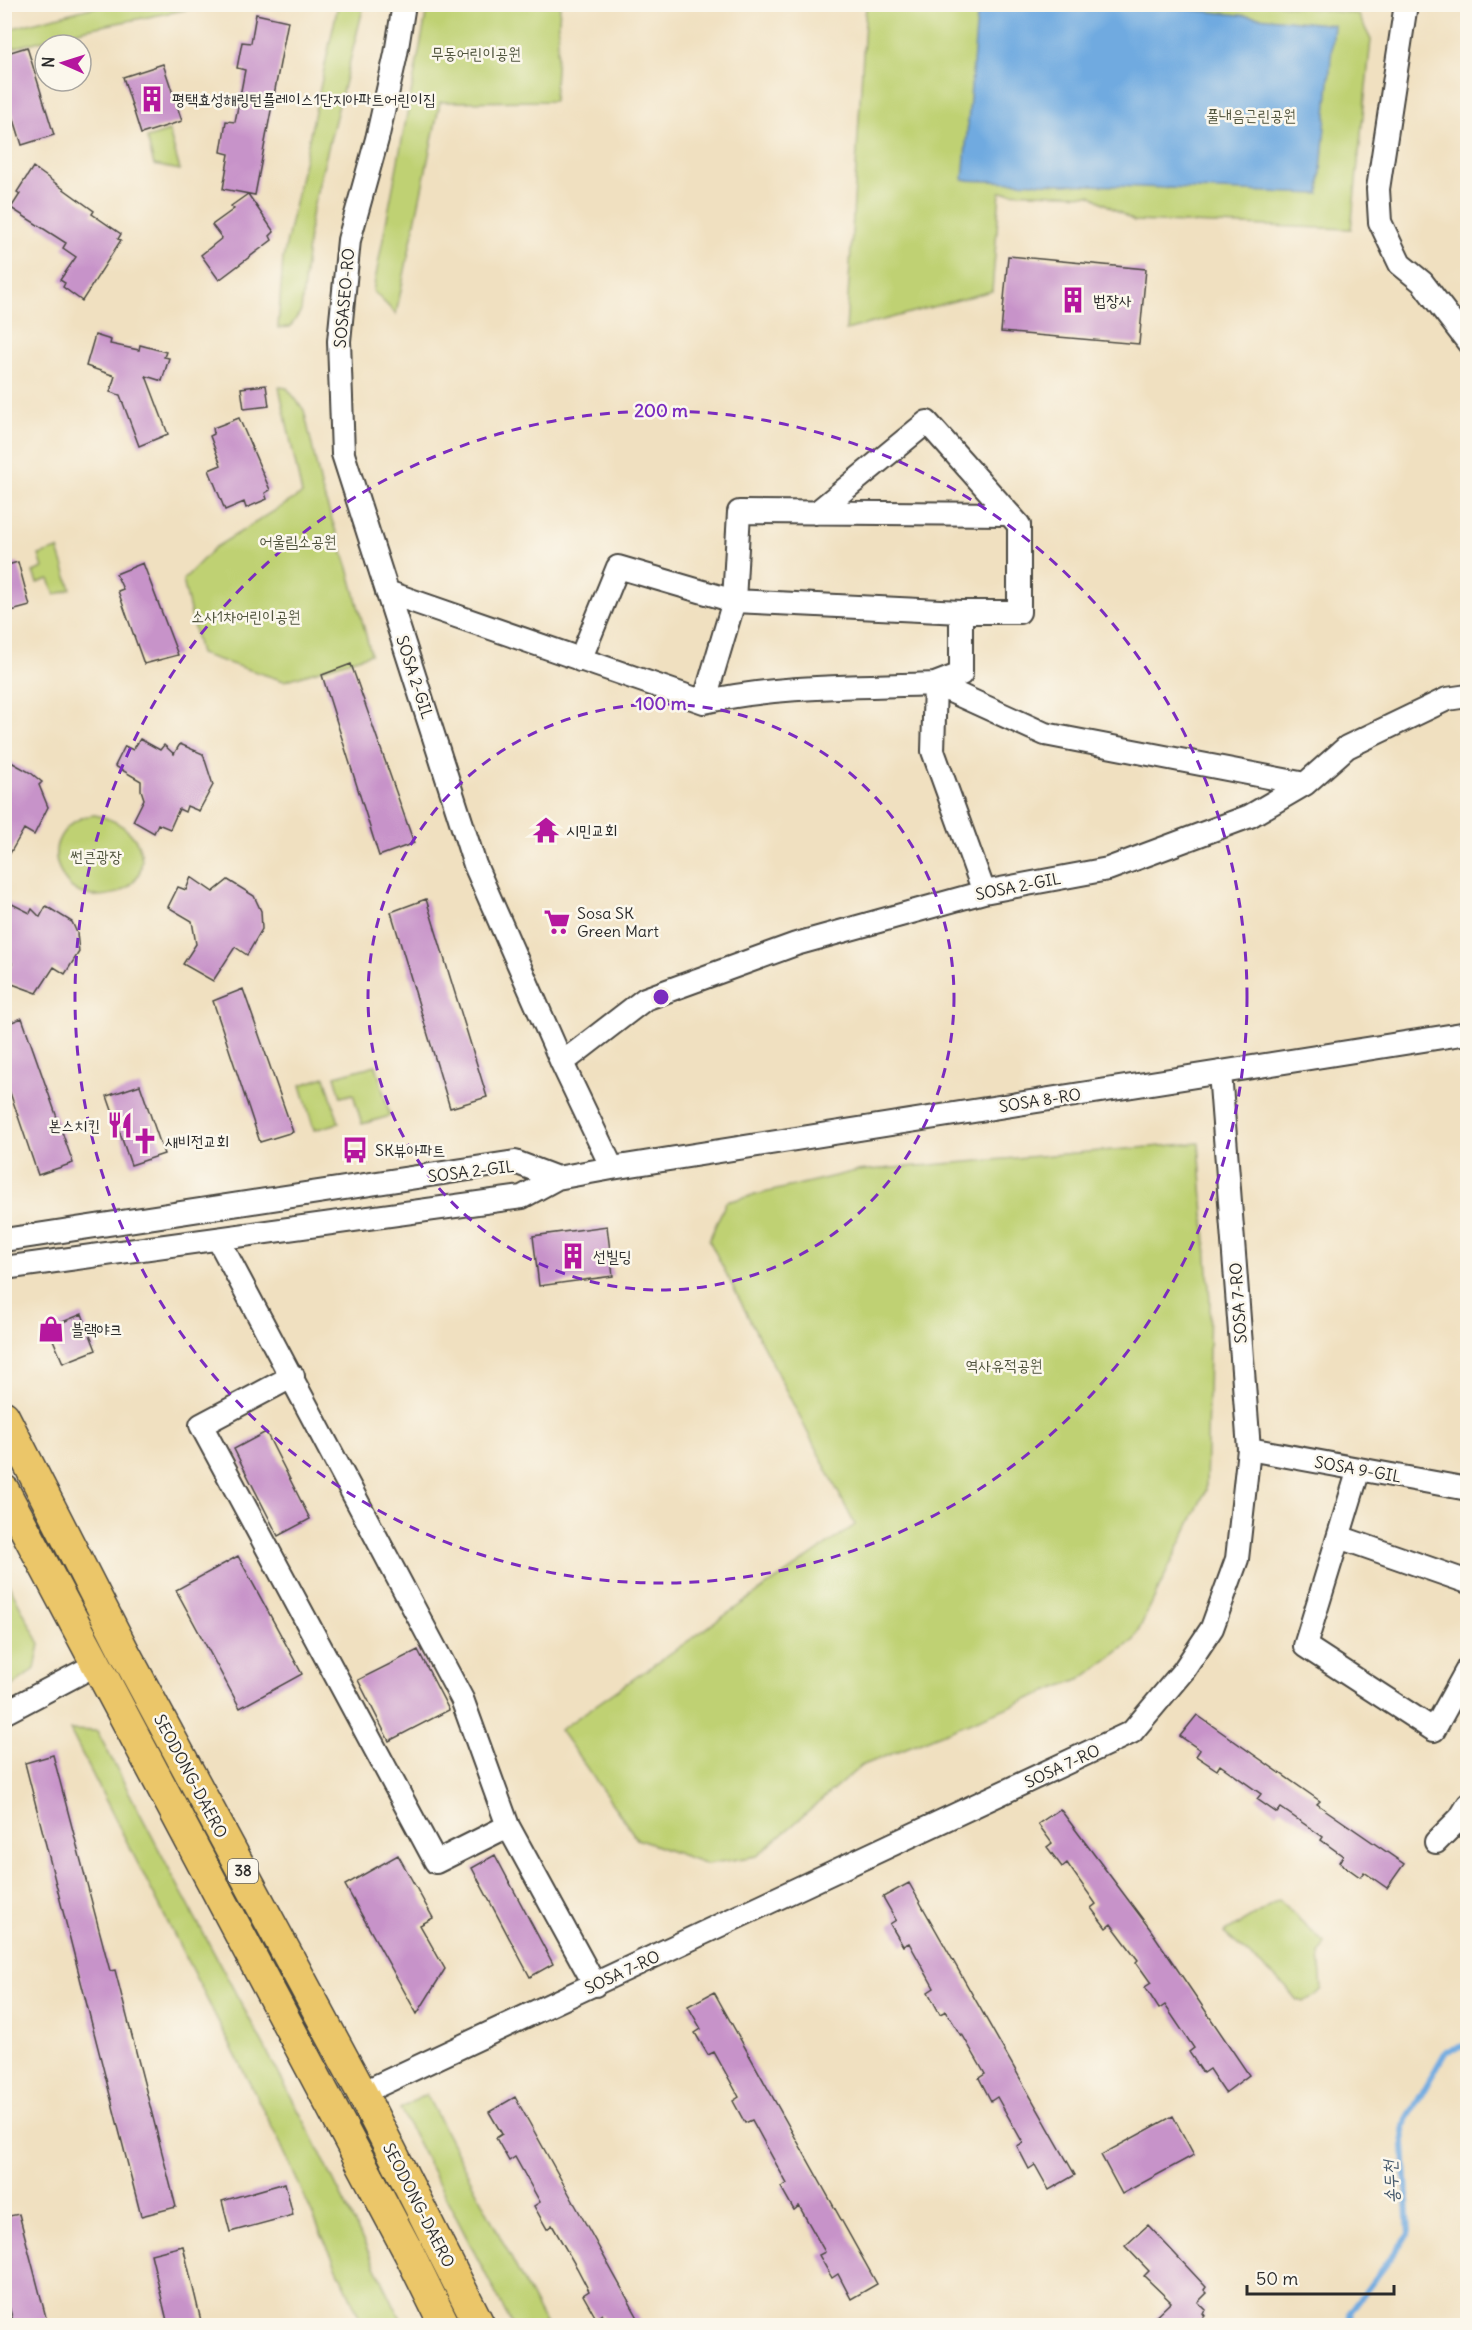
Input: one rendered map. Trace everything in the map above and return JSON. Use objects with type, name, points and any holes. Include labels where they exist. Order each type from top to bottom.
[{"type":"main road","name":"SEODONG-DAERO","points":[[4,1416],[123,1649],[362,2093],[480,2325]]},
{"type":"main road","name":"SEODONG-DAERO","points":[[4,1490],[445,2325]]},
{"type":"street","name":"SOSASEO-RO","points":[[387,592],[343,454],[339,341],[349,240],[379,128],[396,54],[404,4]]},
{"type":"street","points":[[1406,4],[1378,189],[1380,222],[1400,264],[1422,282],[1467,342]]},
{"type":"street","points":[[580,660],[618,567],[734,601],[961,612],[1019,612],[1020,525],[927,422],[816,513]]},
{"type":"street","points":[[704,702],[734,601],[739,512],[1009,514]]},
{"type":"street","points":[[387,592],[704,702],[732,695],[813,688],[935,684],[961,674],[961,612]]},
{"type":"street","name":"SOSA 2-GIL","points":[[387,592],[476,865],[562,1063],[612,1168]]},
{"type":"street","points":[[935,684],[1045,734],[1305,784]]},
{"type":"street","points":[[935,684],[933,751],[984,892]]},
{"type":"street","name":"SOSA 2-GIL","points":[[562,1063],[645,999],[795,944],[984,892],[1108,869],[1250,816],[1305,784],[1347,747],[1447,699],[1467,696]]},
{"type":"street","name":"SOSA 8-RO","points":[[557,1178],[1467,1033]]},
{"type":"street","name":"SOSA 7-RO","points":[[362,2093],[1132,1732],[1184,1670],[1212,1628],[1237,1559],[1249,1449],[1220,1072]]},
{"type":"street","name":"SOSA 2-GIL","points":[[4,1240],[515,1162],[557,1178]]},
{"type":"street","name":"SOSA 2-GIL","points":[[4,1268],[522,1197],[557,1178]]},
{"type":"street","points":[[218,1239],[293,1376],[462,1700],[508,1826],[595,1985]]},
{"type":"street","points":[[293,1376],[201,1425],[436,1862],[508,1826]]},
{"type":"street","name":"SOSA 9-GIL","points":[[1249,1449],[1467,1489]]},
{"type":"street","points":[[1359,1469],[1305,1646],[1434,1730],[1467,1668]]},
{"type":"street","points":[[1338,1537],[1467,1582]]},
{"type":"street","points":[[4,1713],[97,1664]]},
{"type":"street","points":[[1436,1842],[1460,1818],[1467,1805]]},
{"type":"green space","points":[[106,4],[210,5],[71,33],[33,33],[33,43],[5,50],[5,30]]},
{"type":"green space","name":"풀내음근린공원","points":[[1276,4],[1358,14],[1371,40],[1351,229],[1134,221],[1090,195],[1000,192],[992,291],[846,330],[866,5]]},
{"type":"green space","points":[[338,5],[364,5],[311,216],[301,311],[290,327],[278,328],[283,259]]},
{"type":"green space","name":"무동어린이공원","points":[[428,5],[560,5],[554,101],[440,102],[396,314],[373,291]]},
{"type":"green space","points":[[169,131],[180,170],[154,165],[147,138]]},
{"type":"green space","name":"소사1차어린이공원","points":[[279,387],[287,388],[304,410],[322,490],[348,568],[371,654],[284,681],[200,654],[183,580],[214,548],[302,494]]},
{"type":"green space","points":[[58,549],[71,589],[55,595],[49,579],[37,583],[33,572],[43,568],[39,555]]},
{"type":"green space","name":"썬큰광장","points":[[95,815],[116,822],[131,833],[139,847],[142,861],[138,875],[129,886],[114,894],[94,896],[76,891],[67,883],[58,866],[56,847],[64,832],[77,820]]},
{"type":"green space","points":[[376,1065],[390,1116],[362,1124],[353,1094],[341,1097],[335,1076]]},
{"type":"green space","points":[[325,1077],[339,1123],[314,1130],[301,1085]]},
{"type":"green space","name":"역사유적공원","points":[[1199,1143],[1210,1301],[1206,1490],[1134,1640],[1084,1677],[861,1766],[757,1856],[707,1864],[637,1839],[560,1730],[855,1525],[709,1240],[726,1202],[856,1171]]},
{"type":"green space","points":[[5,1577],[40,1644],[35,1669],[5,1691]]},
{"type":"green space","points":[[70,1730],[97,1731],[310,2132],[404,2325],[363,2325],[280,2143]]},
{"type":"green space","points":[[1279,1900],[1325,1944],[1319,1954],[1322,1989],[1304,2002],[1296,1999],[1285,1986],[1224,1933]]},
{"type":"green space","points":[[426,2094],[546,2325],[512,2325],[400,2109]]},
{"type":"water","points":[[978,5],[1148,5],[1334,25],[1319,194],[963,180]]},
{"type":"building","points":[[256,14],[288,21],[255,195],[223,189],[229,154],[221,152],[226,121],[235,122],[245,70],[237,68],[242,42],[251,43]]},
{"type":"building","points":[[27,47],[33,67],[33,93],[41,93],[54,135],[22,145],[12,113],[4,115],[4,54]]},
{"type":"building","name":"평택효성해링턴플레이스1단지아파트어린이집","points":[[163,64],[182,121],[141,134],[123,77]]},
{"type":"building","points":[[33,167],[94,211],[92,214],[121,234],[118,239],[121,240],[82,301],[63,287],[65,283],[60,280],[76,257],[63,248],[66,243],[11,208],[20,194],[17,192]]},
{"type":"building","points":[[248,194],[274,232],[270,236],[272,240],[219,280],[201,255],[222,238],[212,225],[234,209],[231,206]]},
{"type":"building","name":"법장사","points":[[1008,256],[1146,269],[1139,344],[1001,332]]},
{"type":"building","points":[[95,335],[111,340],[110,344],[139,350],[140,345],[166,352],[164,357],[169,358],[162,381],[146,376],[168,434],[139,446],[120,395],[110,392],[115,376],[86,366]]},
{"type":"building","points":[[266,385],[269,406],[244,409],[241,388]]},
{"type":"building","points":[[239,418],[270,490],[265,493],[267,499],[246,508],[244,502],[225,510],[209,470],[221,465],[210,436],[214,434],[213,428]]},
{"type":"building","points":[[18,562],[30,606],[4,613],[4,566]]},
{"type":"building","points":[[143,563],[178,655],[144,664],[118,591],[123,589],[116,574]]},
{"type":"building","points":[[351,664],[414,843],[379,856],[322,675]]},
{"type":"building","points":[[140,739],[160,750],[164,745],[174,754],[180,744],[203,754],[213,785],[199,811],[187,806],[185,812],[179,809],[170,829],[158,824],[154,833],[133,821],[144,799],[141,781],[115,766],[125,746],[133,750]]},
{"type":"building","points":[[11,762],[42,782],[39,785],[48,807],[34,835],[24,829],[4,864],[4,776]]},
{"type":"building","points":[[191,877],[213,892],[228,880],[254,896],[261,911],[262,929],[247,955],[235,947],[213,981],[183,964],[196,944],[192,921],[168,907],[178,887],[186,890]]},
{"type":"building","points":[[426,899],[487,1097],[450,1108],[391,912]]},
{"type":"building","points":[[4,900],[30,913],[32,909],[40,917],[46,906],[72,922],[77,933],[79,952],[65,974],[54,967],[37,993],[4,981],[12,964],[9,942],[4,939]]},
{"type":"building","points":[[243,989],[293,1132],[260,1142],[213,1001]]},
{"type":"building","points":[[22,1018],[73,1163],[38,1175],[4,1075],[4,1025]]},
{"type":"building","points":[[140,1085],[164,1154],[131,1165],[107,1096]]},
{"type":"building","name":"선빌딩","points":[[607,1226],[613,1276],[539,1286],[533,1236]]},
{"type":"building","points":[[82,1314],[96,1350],[63,1363],[48,1328]]},
{"type":"building","points":[[266,1432],[310,1519],[278,1536],[234,1449]]},
{"type":"building","points":[[238,1556],[302,1674],[240,1708],[176,1590]]},
{"type":"building","points":[[418,1650],[449,1710],[389,1741],[358,1680]]},
{"type":"building","points":[[1197,1715],[1320,1801],[1317,1804],[1404,1864],[1387,1888],[1364,1872],[1360,1877],[1339,1862],[1343,1856],[1321,1840],[1323,1837],[1281,1808],[1277,1813],[1257,1799],[1261,1794],[1220,1765],[1217,1770],[1196,1756],[1200,1750],[1180,1736]]},
{"type":"building","points":[[53,1755],[110,1971],[115,1970],[176,2207],[141,2216],[25,1763]]},
{"type":"building","points":[[1060,1809],[1150,1929],[1249,2075],[1225,2093],[1209,2069],[1203,2073],[1189,2052],[1194,2048],[1165,2005],[1159,2009],[1145,1987],[1151,1983],[1136,1962],[1138,1960],[1111,1924],[1106,1928],[1091,1908],[1096,1904],[1067,1863],[1062,1867],[1047,1847],[1052,1843],[1038,1824]]},
{"type":"building","points":[[398,1855],[433,1918],[420,1925],[445,1969],[417,2014],[345,1885]]},
{"type":"building","points":[[495,1855],[553,1964],[530,1977],[472,1868]]},
{"type":"building","points":[[909,1883],[1075,2175],[1049,2190],[1035,2165],[1029,2169],[1017,2146],[1023,2143],[997,2097],[991,2101],[979,2078],[985,2074],[962,2034],[961,2036],[946,2011],[940,2014],[928,1992],[934,1988],[909,1943],[903,1946],[890,1924],[896,1920],[883,1897]]},
{"type":"building","points":[[714,1992],[877,2284],[851,2299],[838,2274],[832,2278],[819,2255],[825,2252],[799,2206],[794,2210],[781,2187],[787,2184],[752,2120],[745,2123],[733,2101],[739,2097],[714,2052],[708,2055],[695,2033],[701,2029],[688,2006]]},
{"type":"building","points":[[515,2097],[642,2325],[608,2325],[602,2314],[596,2318],[583,2295],[589,2291],[577,2268],[552,2225],[547,2229],[534,2206],[540,2202],[515,2157],[509,2161],[496,2138],[502,2134],[489,2112]]},
{"type":"building","points":[[1173,2116],[1194,2155],[1122,2194],[1101,2155]]},
{"type":"building","points":[[285,2183],[293,2215],[230,2232],[222,2201]]},
{"type":"building","points":[[19,2214],[48,2325],[14,2325],[4,2287],[4,2217]]},
{"type":"building","points":[[1148,2225],[1206,2287],[1204,2290],[1207,2293],[1198,2302],[1206,2310],[1203,2313],[1205,2316],[1196,2325],[1147,2325],[1171,2302],[1144,2276],[1149,2271],[1125,2246]]},
{"type":"building","points":[[183,2246],[202,2325],[168,2325],[151,2254]]},
{"type":"waterway","name":"송두천","points":[[1352,2326],[1350,2312],[1409,2234],[1403,2127],[1446,2051],[1468,2045]]},
{"type":"place","name":"평택효성해링턴플레이스1단지아파트어린이집","points":[[152,99]]},
{"type":"place","name":"법장사","points":[[1073,300]]},
{"type":"place","name":"시민교회","points":[[546,830]]},
{"type":"place","name":"Sosa SK Green Mart","points":[[557,922]]},
{"type":"place","name":"본스치킨","points":[[120,1125]]},
{"type":"place","name":"새비전교회","points":[[145,1141]]},
{"type":"place","name":"SK뷰아파트","points":[[355,1150]]},
{"type":"place","name":"선빌딩","points":[[573,1256]]},
{"type":"place","name":"블랙야크","points":[[51,1329]]},
{"type":"park label","name":"어울림소공원","points":[[298,541]]}]
